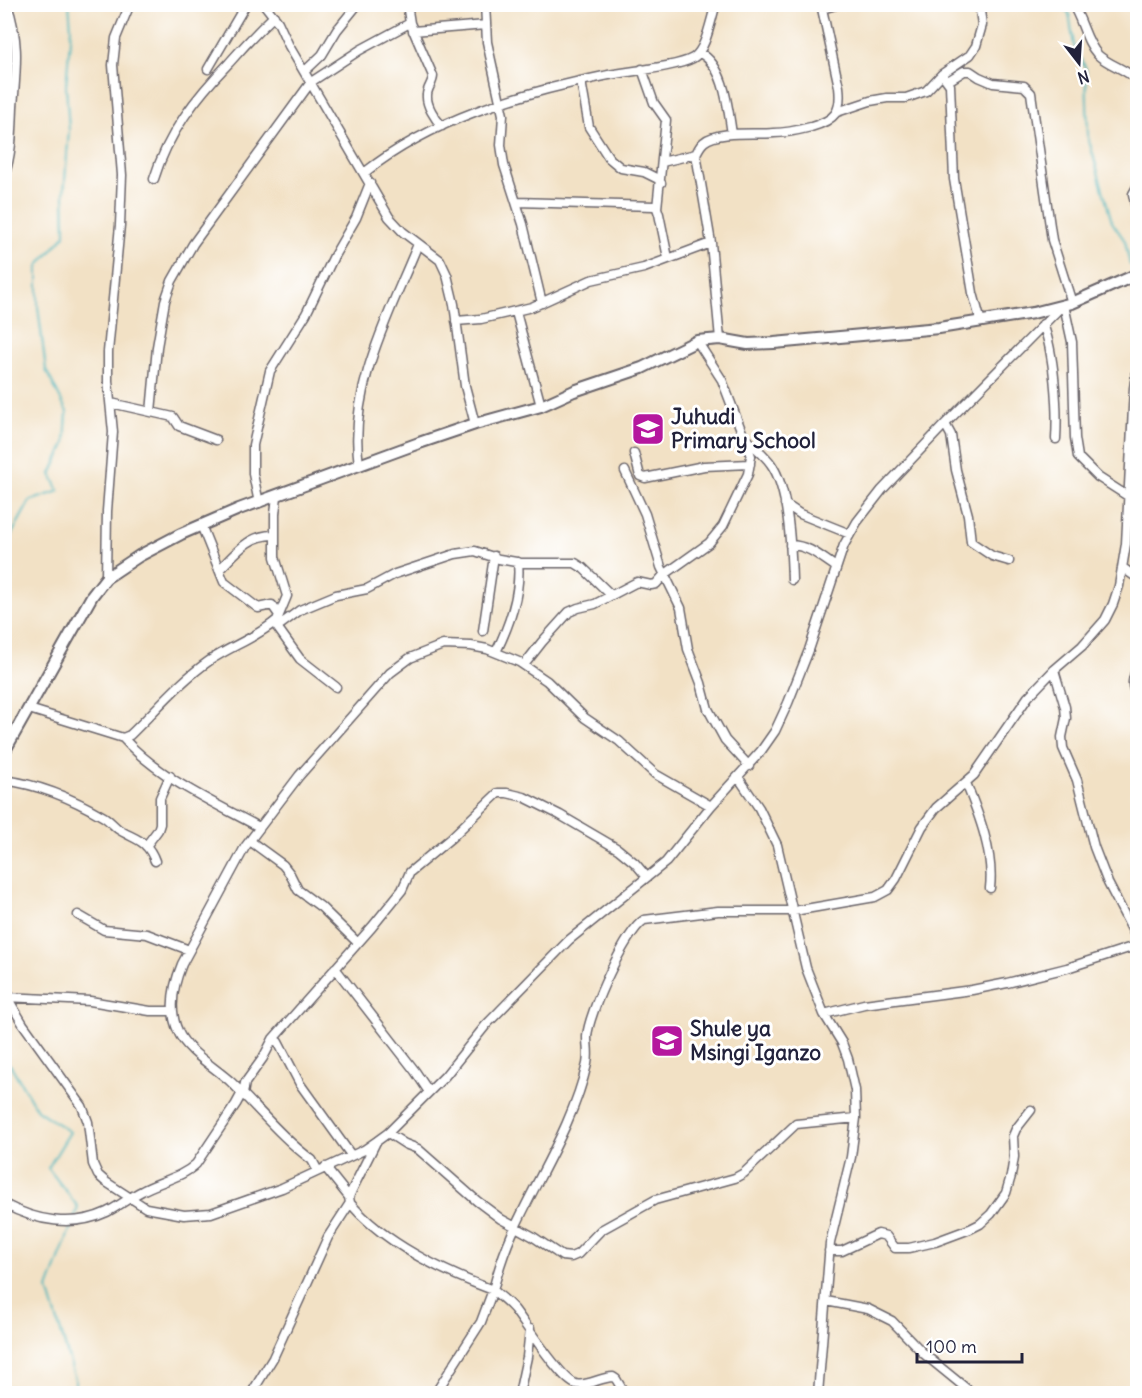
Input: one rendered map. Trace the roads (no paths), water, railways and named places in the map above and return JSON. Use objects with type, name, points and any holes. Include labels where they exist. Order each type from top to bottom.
[{"type":"street","points":[[4,177],[12,145],[17,50],[15,30],[7,4]]},
{"type":"street","points":[[106,578],[106,511],[113,432],[108,381],[108,352],[120,234],[122,175],[112,65],[116,38],[130,4]]},
{"type":"street","points":[[208,69],[246,4]]},
{"type":"street","points":[[264,4],[274,16],[369,183],[396,225],[435,255],[443,266],[449,283],[465,387],[475,424]]},
{"type":"street","points":[[305,71],[322,55],[333,35],[358,4]]},
{"type":"street","points":[[407,4],[411,27],[433,76],[427,95],[428,100],[442,126]]},
{"type":"street","points":[[496,4],[485,6],[488,48],[501,102],[502,154],[517,202],[542,303]]},
{"type":"street","points":[[364,173],[413,141],[442,126],[501,102],[581,81],[685,61],[695,57],[700,51],[716,4]]},
{"type":"street","points":[[837,112],[840,100],[839,87],[821,7],[839,4]]},
{"type":"street","points":[[662,162],[696,154],[705,141],[732,134],[775,133],[805,128],[822,124],[837,112],[880,99],[906,98],[920,94],[926,91],[942,74],[970,55],[976,46],[982,25],[979,4]]},
{"type":"street","points":[[1072,4],[1088,40],[1099,55],[1133,76],[1137,81]]},
{"type":"street","points":[[154,179],[168,140],[194,102],[210,81],[274,16]]},
{"type":"street","points":[[151,412],[160,320],[172,281],[205,227],[311,82],[360,50],[411,27],[486,25]]},
{"type":"street","points":[[700,51],[699,53],[710,61],[719,79],[732,134]]},
{"type":"street","points":[[642,69],[654,104],[666,120],[657,208],[668,258]]},
{"type":"street","points":[[948,81],[964,71],[970,71],[999,84],[1024,86],[1031,93],[1052,240],[1072,342],[1075,438],[1078,457],[1098,477],[1129,497]]},
{"type":"street","points":[[942,74],[951,89],[954,179],[973,293],[981,322]]},
{"type":"street","points":[[581,81],[591,132],[609,158],[621,168],[644,172],[661,183]]},
{"type":"street","points":[[696,154],[711,243],[720,339]]},
{"type":"street","points":[[259,502],[253,474],[253,445],[270,371],[311,303],[356,218],[369,183]]},
{"type":"street","points":[[1137,185],[1133,194],[1137,218]]},
{"type":"street","points":[[517,202],[657,208]]},
{"type":"street","points":[[456,321],[516,312],[542,303],[591,280],[644,268],[711,243]]},
{"type":"street","points":[[359,465],[357,432],[369,365],[418,244]]},
{"type":"street","points":[[4,752],[80,617],[106,578],[139,556],[201,525],[359,465],[475,424],[540,406],[574,391],[642,368],[697,340],[720,339],[748,344],[774,343],[981,322],[1066,305],[1137,274]]},
{"type":"street","points":[[5,994],[23,1024],[82,1106],[88,1122],[92,1156],[98,1175],[129,1199],[146,1208],[184,1215],[211,1213],[263,1196],[377,1142],[457,1063],[494,1017],[568,940],[666,862],[711,806],[749,766],[769,741],[788,703],[809,650],[836,567],[850,534],[872,502],[1043,324],[1066,305]]},
{"type":"street","points":[[516,312],[540,406]]},
{"type":"street","points":[[1043,324],[1051,358],[1056,407],[1056,439]]},
{"type":"street","points":[[525,665],[569,612],[596,604],[637,582],[656,584],[664,575],[697,554],[717,534],[744,485],[751,456],[722,380],[697,340]]},
{"type":"street","points":[[435,1394],[481,1322],[515,1227],[562,1134],[575,1103],[588,1059],[587,1037],[593,1008],[624,946],[639,922],[651,918],[718,911],[794,910],[875,897],[888,890],[928,818],[942,802],[966,783],[989,755],[1028,697],[1082,646],[1105,620],[1113,604],[1123,568],[1137,360]]},
{"type":"street","points":[[111,403],[173,417],[179,426],[216,440]]},
{"type":"street","points":[[945,424],[952,440],[956,470],[968,515],[971,542],[992,556],[1009,561]]},
{"type":"street","points":[[745,438],[772,464],[785,504],[792,580]]},
{"type":"street","points":[[634,453],[640,476],[645,477],[704,466],[750,464]]},
{"type":"street","points":[[625,471],[645,514],[664,575],[681,608],[688,649],[710,715],[732,748],[749,766]]},
{"type":"street","points":[[277,496],[274,535],[277,565],[287,596],[278,621]]},
{"type":"street","points":[[785,504],[800,514],[850,534]]},
{"type":"street","points":[[201,525],[221,577],[229,587],[258,608],[272,605],[278,621],[300,659],[315,673],[336,687]]},
{"type":"street","points":[[219,570],[252,539],[274,535]]},
{"type":"street","points":[[790,545],[802,545],[836,567]]},
{"type":"street","points":[[123,738],[130,735],[176,688],[203,665],[228,649],[254,637],[300,610],[331,597],[367,589],[388,577],[441,558],[475,551],[518,562],[576,562],[611,596]]},
{"type":"street","points":[[483,631],[494,556]]},
{"type":"street","points":[[496,652],[507,627],[516,595],[519,578],[518,562]]},
{"type":"street","points":[[1123,568],[1137,576]]},
{"type":"street","points":[[625,1394],[613,1377],[582,1384],[571,1382],[553,1362],[513,1308],[492,1290],[455,1276],[384,1233],[322,1169],[182,1039],[172,1011],[177,976],[189,950],[250,841],[316,755],[390,673],[410,658],[443,645],[471,646],[496,652],[525,665],[547,681],[585,718],[619,741],[648,768],[711,806]]},
{"type":"street","points":[[1137,665],[1132,685],[1137,695]]},
{"type":"street","points":[[824,1014],[864,1004],[972,990],[1007,983],[1067,968],[1137,943],[1108,883],[1094,847],[1077,780],[1063,748],[1065,708],[1054,670]]},
{"type":"street","points":[[29,709],[123,738],[138,754],[170,776],[259,827]]},
{"type":"street","points":[[147,846],[160,824],[159,798],[170,776]]},
{"type":"street","points":[[738,777],[764,816],[777,845],[806,968],[824,1014],[842,1043],[855,1090],[856,1118],[846,1181],[830,1251],[818,1394]]},
{"type":"street","points":[[4,780],[44,787],[71,799],[104,817],[117,828],[147,846],[155,861]]},
{"type":"street","points":[[966,783],[985,838],[991,878],[990,888]]},
{"type":"street","points":[[4,1204],[38,1218],[70,1221],[105,1213],[142,1191],[181,1174],[196,1164],[237,1104],[245,1083],[273,1039],[311,999],[402,890],[410,872],[446,842],[494,795],[500,792],[524,797],[560,815],[618,849],[646,876]]},
{"type":"street","points":[[250,841],[283,865],[298,890],[321,907],[358,943]]},
{"type":"street","points":[[78,915],[104,930],[147,934],[189,950]]},
{"type":"street","points":[[335,968],[429,1092]]},
{"type":"street","points":[[5,994],[90,1001],[150,1011],[172,1011]]},
{"type":"street","points":[[273,1039],[278,1042],[305,1090],[351,1155]]},
{"type":"street","points":[[830,1251],[842,1251],[867,1237],[878,1234],[886,1236],[896,1248],[909,1248],[935,1242],[980,1224],[991,1214],[1006,1193],[1014,1157],[1013,1136],[1031,1110]]},
{"type":"street","points":[[388,1133],[418,1149],[501,1219],[562,1256],[571,1257],[578,1254],[601,1230],[655,1200],[735,1178],[746,1171],[796,1124],[856,1118]]},
{"type":"street","points":[[251,1394],[273,1358],[328,1237],[350,1200],[361,1169],[377,1142]]},
{"type":"street","points":[[826,1301],[868,1309],[892,1321],[924,1354],[973,1394]]},
{"type":"street","points":[[519,1394],[530,1329]]},
{"type":"waterway","points":[[4,617],[11,578],[9,539],[30,501],[59,491],[51,474],[65,444],[67,412],[46,370],[38,307],[38,266],[65,235],[64,193],[69,130],[66,86],[71,28],[69,4]]},
{"type":"waterway","points":[[1061,4],[1069,13],[1074,46],[1086,69],[1088,137],[1112,222],[1125,241],[1130,265]]},
{"type":"waterway","points":[[4,1060],[11,1066],[37,1110],[70,1132],[48,1168],[78,1207],[74,1219]]},
{"type":"waterway","points":[[72,1224],[48,1289],[75,1379],[75,1394]]},
{"type":"place","name":"Juhudi Primary School","points":[[648,429]]},
{"type":"place","name":"Shule ya Msingi Iganzo","points":[[667,1041]]}]
